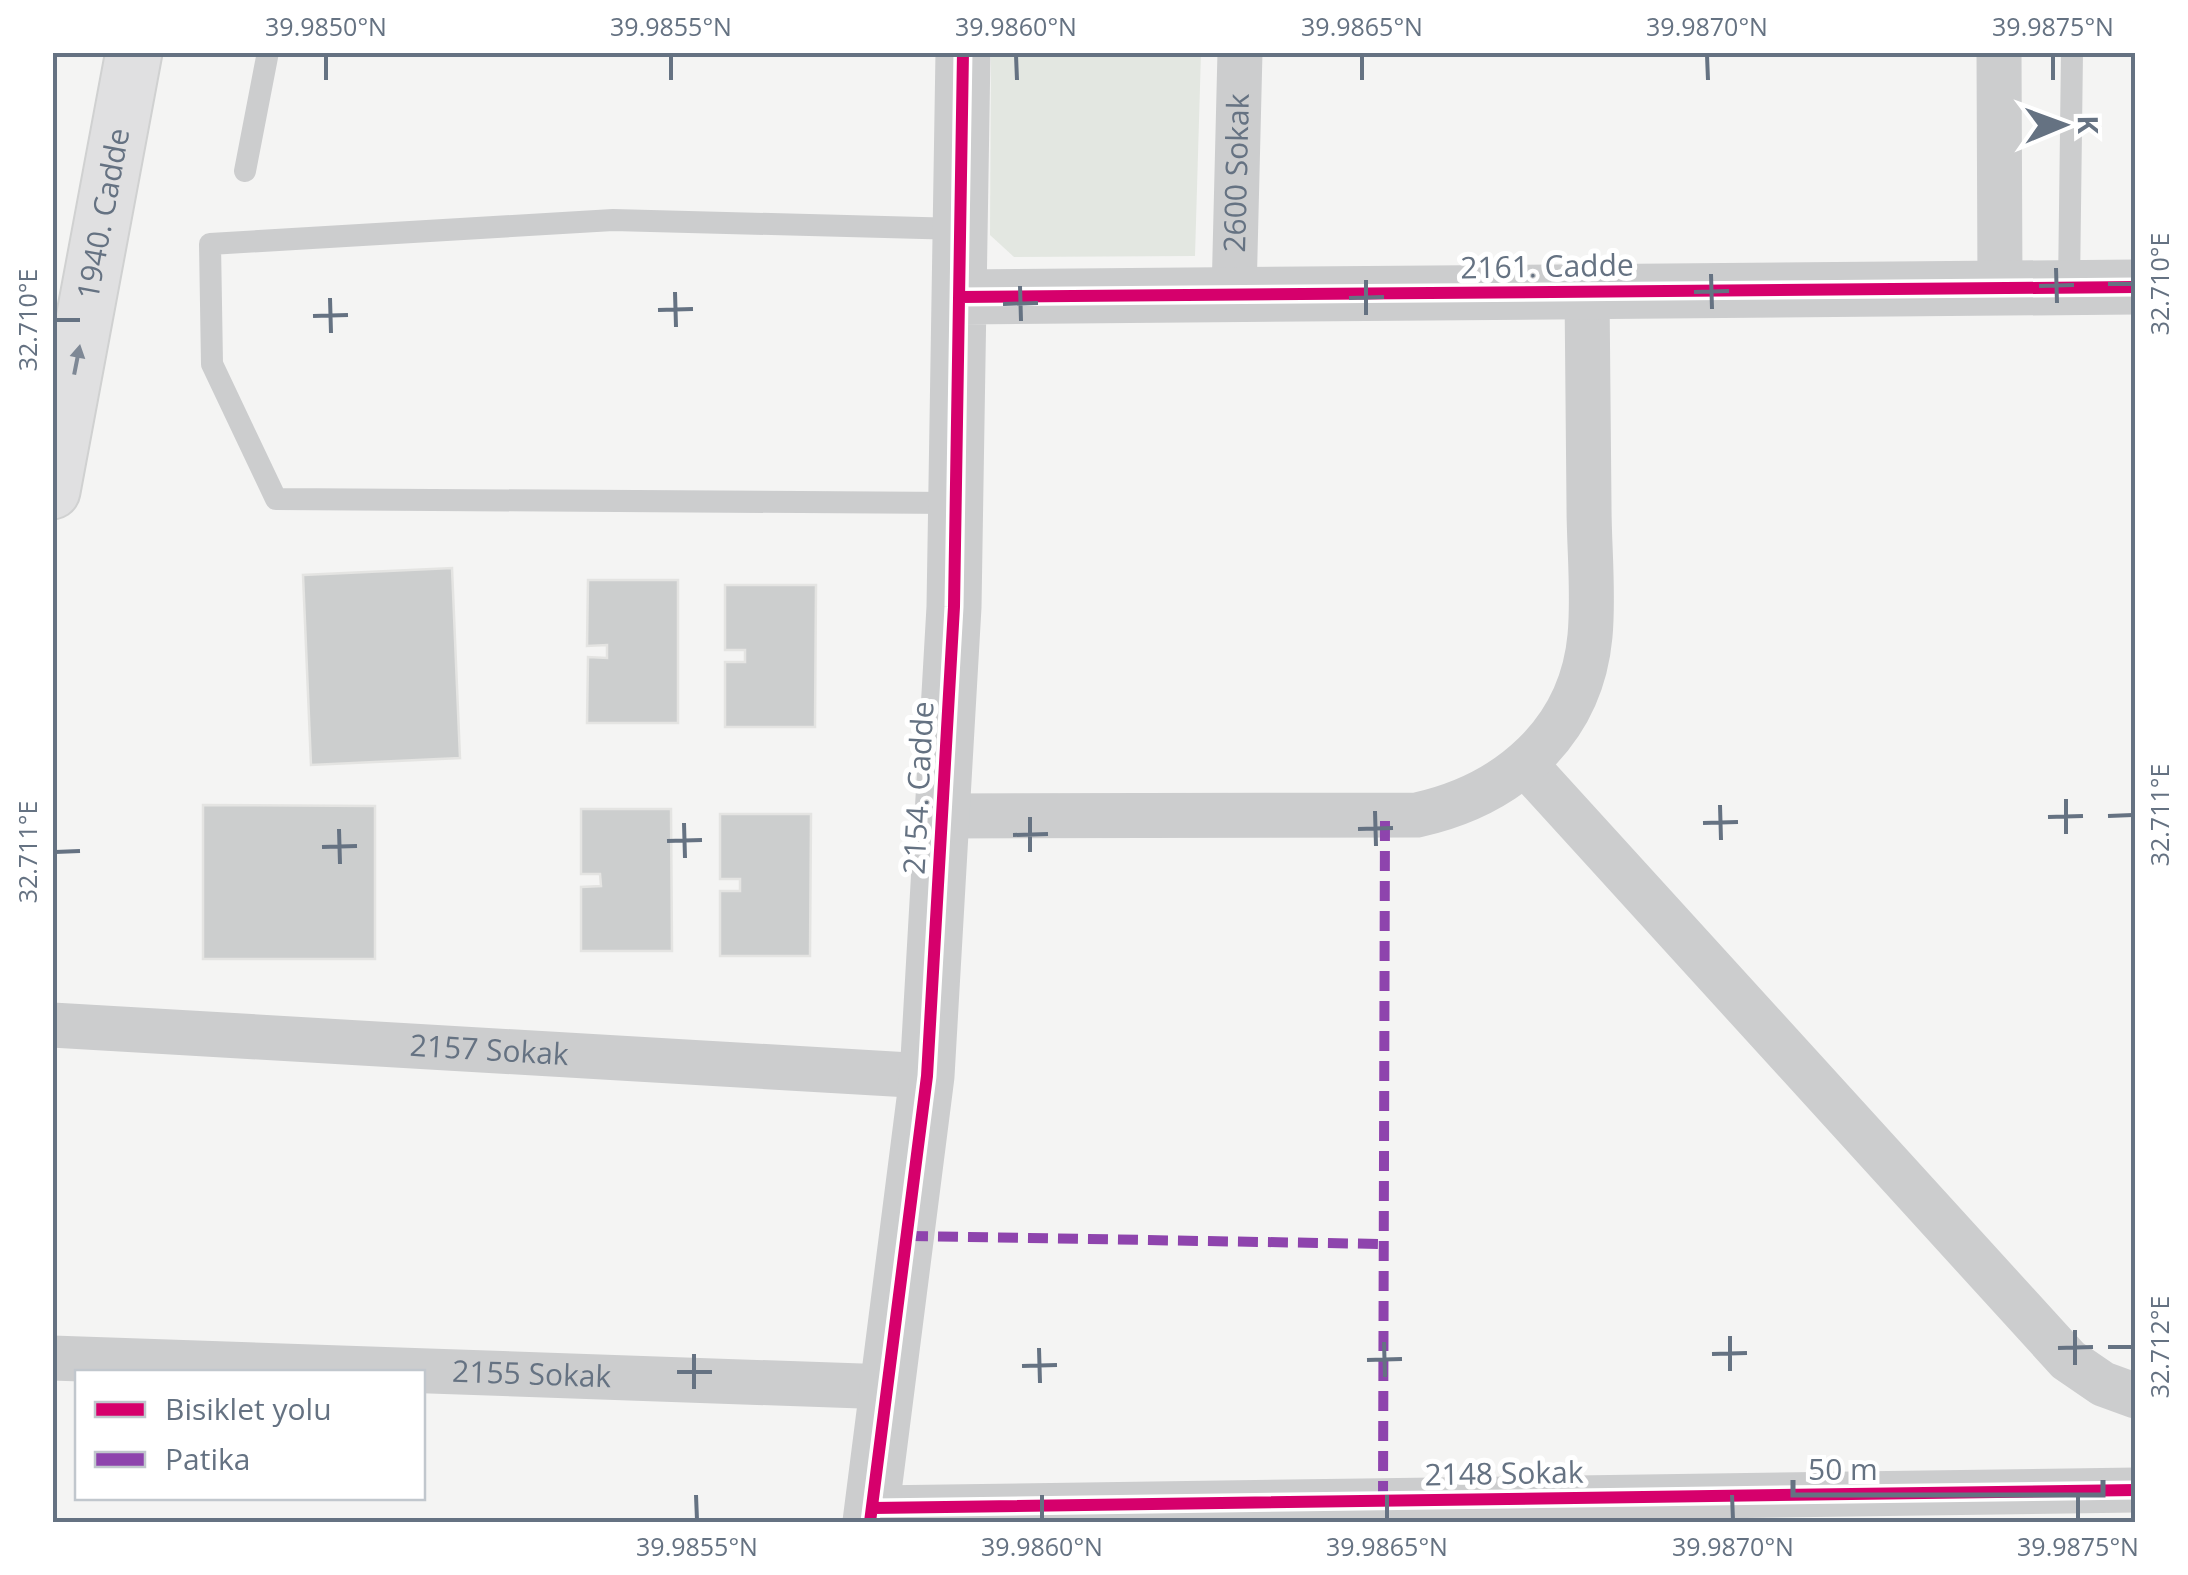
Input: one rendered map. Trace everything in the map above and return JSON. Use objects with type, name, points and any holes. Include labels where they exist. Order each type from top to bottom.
[{"type":"main road","name":"1940. Cadde","points":[[52,491],[134,52]]},
{"type":"street","name":"2154. Cadde","points":[[871,1516],[927,1076],[954,608],[963,52]]},
{"type":"street","name":"2600 Sokak","points":[[1234,295],[1240,52]]},
{"type":"street","points":[[1999,52],[2000,288]]},
{"type":"street","name":"2161. Cadde","points":[[958,297],[2136,286]]},
{"type":"street","points":[[942,816],[1417,814],[1475,798],[1526,764],[1546,743],[1576,692],[1590,635],[1587,292]]},
{"type":"street","points":[[1526,764],[2068,1360],[2104,1384],[2136,1396]]},
{"type":"street","name":"2157 Sokak","points":[[52,1024],[927,1076]]},
{"type":"street","name":"2155 Sokak","points":[[52,1358],[399,1370]]},
{"type":"street","name":"2155 Sokak","points":[[425,1371],[890,1387]]},
{"type":"street","name":"2148 Sokak","points":[[871,1516],[1840,1509],[2119,1490]]},
{"type":"lane","points":[[246,171],[268,52]]},
{"type":"lane","points":[[2069,287],[2072,52]]},
{"type":"lane","points":[[954,503],[276,499],[212,364],[210,244],[613,220],[960,229]]},
{"type":"shaded area","points":[[991,53],[1201,53],[1195,256],[1014,257],[990,235]]},
{"type":"building","points":[[452,568],[460,758],[311,765],[303,575]]},
{"type":"building","points":[[588,580],[678,580],[678,723],[587,723],[588,657],[607,658],[607,645],[587,646]]},
{"type":"building","points":[[725,585],[816,585],[815,727],[725,727],[725,662],[745,662],[745,650],[725,650]]},
{"type":"building","points":[[203,805],[375,806],[375,959],[203,959]]},
{"type":"building","points":[[581,809],[671,809],[672,951],[581,951],[581,887],[601,886],[600,874],[581,874]]},
{"type":"building","points":[[720,814],[811,814],[810,956],[720,956],[720,891],[740,891],[740,879],[720,879]]},
{"type":"marked path","points":[[1383,1501],[1385,815]]},
{"type":"marked path","points":[[908,1236],[1383,1244]]},
{"type":"cycle path","points":[[870,1522],[927,1076],[954,607],[963,52]]},
{"type":"cycle path","points":[[959,297],[2136,287]]},
{"type":"cycle path","points":[[873,1508],[2136,1490]]}]
